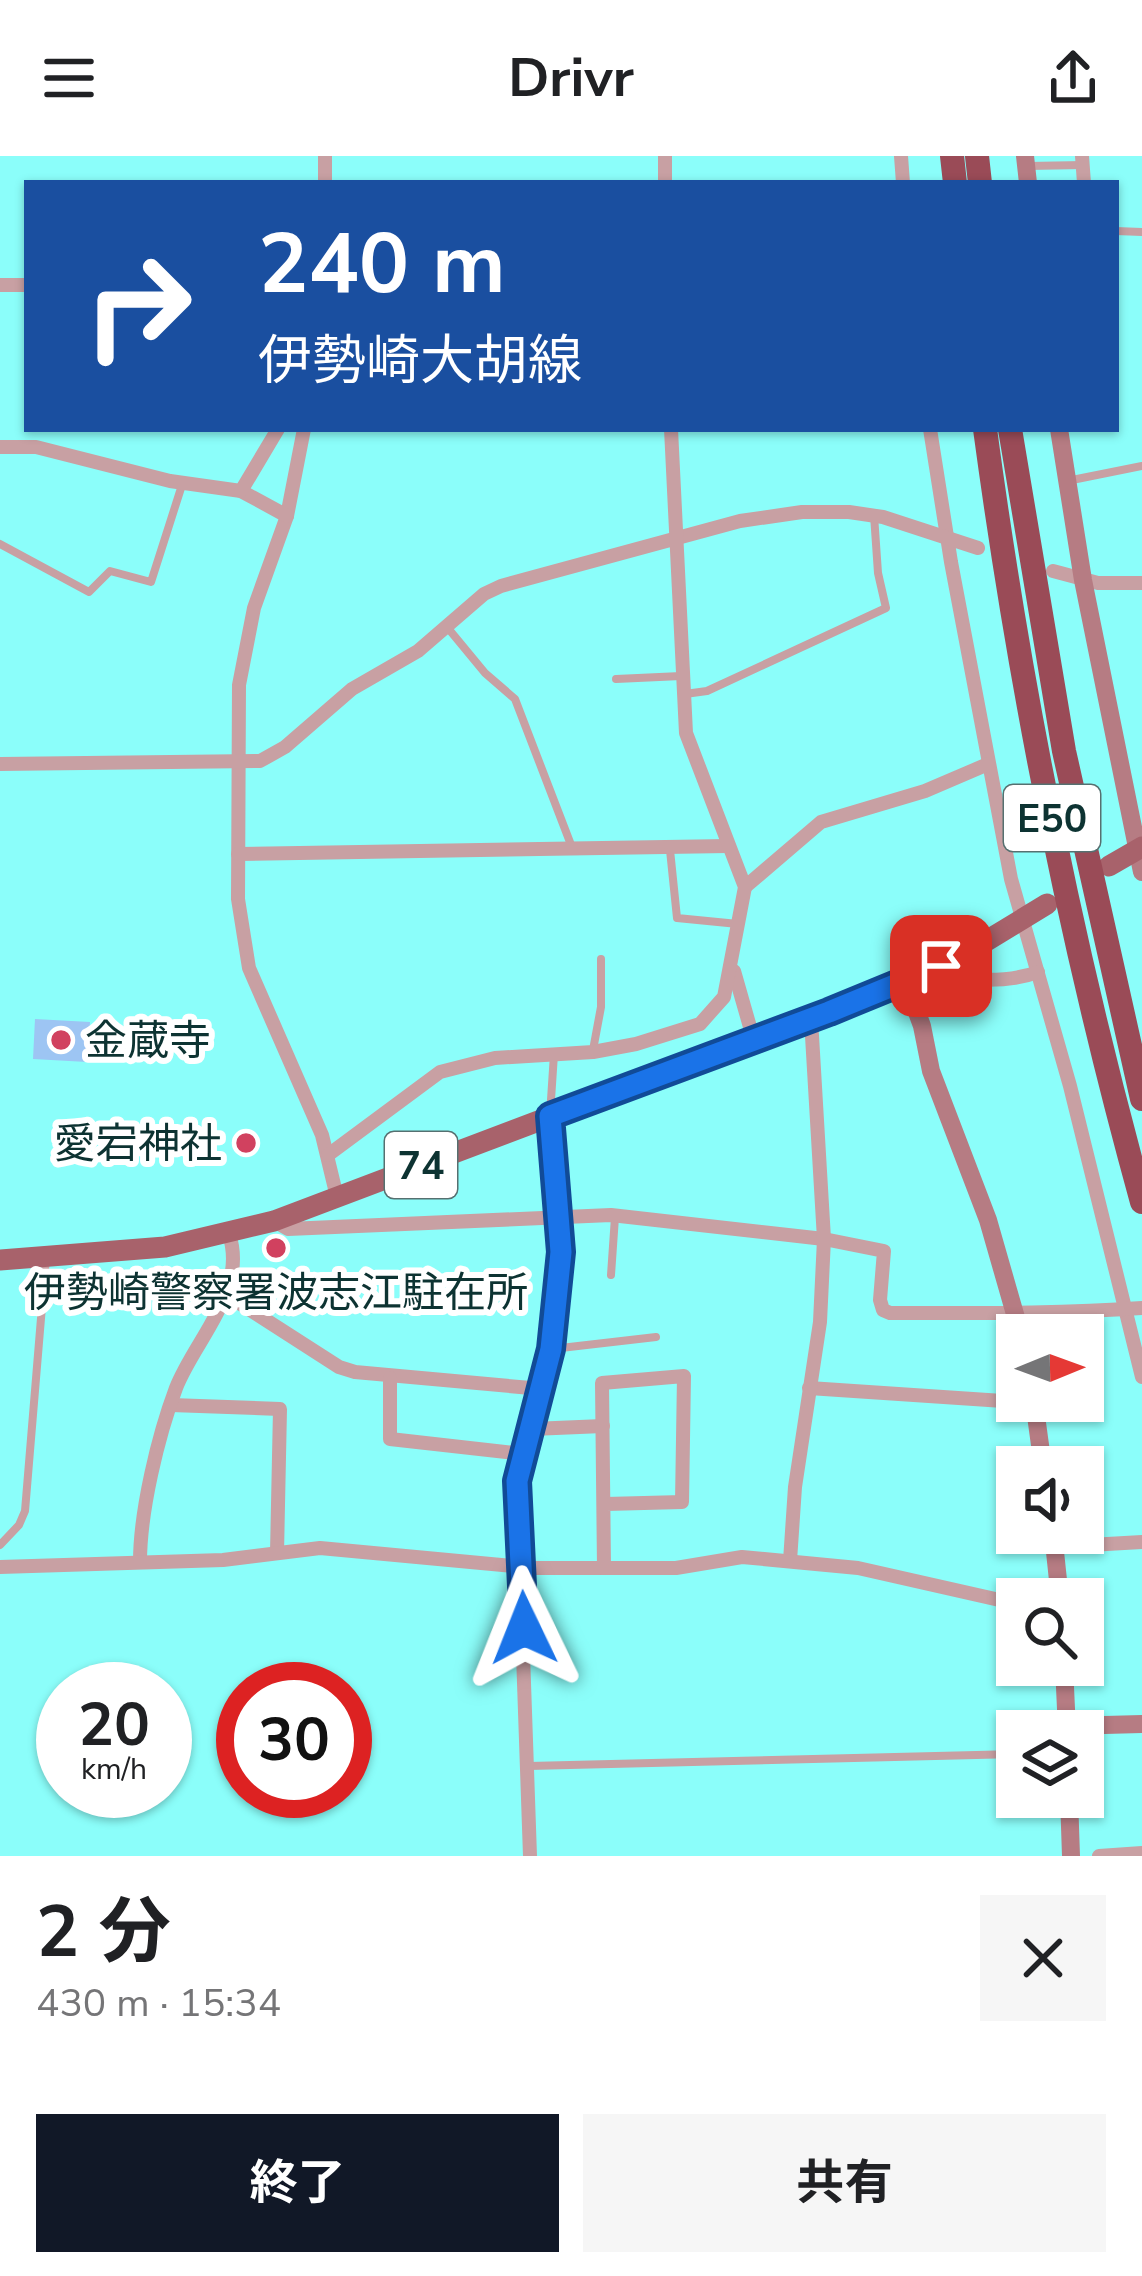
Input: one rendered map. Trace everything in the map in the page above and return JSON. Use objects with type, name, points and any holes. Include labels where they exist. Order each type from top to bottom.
[{"type":"highway","name":"E50","points":[[986,432],[1039,757],[1142,1202]]},
{"type":"highway","name":"E50","points":[[1011,432],[1064,751],[1142,1099]]},
{"type":"main road","points":[[1109,866],[1140,848]]},
{"type":"main road","name":"74","points":[[0,1260],[165,1247],[274,1221],[906,982],[1047,904]]},
{"type":"street","points":[[47,449],[51,432]]},
{"type":"street","points":[[241,491],[276,432]]},
{"type":"street","points":[[303,432],[287,515],[247,632],[239,685],[241,933],[249,968],[328,1155],[337,1197]]},
{"type":"street","points":[[328,1155],[440,1072],[495,1058],[593,1052],[651,1040],[707,1020],[724,997],[746,887],[689,746],[671,432]]},
{"type":"street","points":[[930,432],[988,764],[1022,921],[1070,1086],[1107,1246],[1135,1308],[1142,1377]]},
{"type":"street","points":[[1059,432],[1083,580],[1142,872]]},
{"type":"street","points":[[0,447],[47,449],[183,483],[241,491],[287,515]]},
{"type":"street","points":[[0,764],[237,764],[269,758],[352,688],[418,651],[484,594],[780,514],[874,515],[978,548]]},
{"type":"street","points":[[1052,571],[1083,580],[1142,583]]},
{"type":"street","points":[[746,887],[820,822],[926,791],[988,764]]},
{"type":"street","points":[[238,854],[728,846]]},
{"type":"street","points":[[732,963],[754,1041]]},
{"type":"street","points":[[941,966],[951,976],[972,979],[1038,972]]},
{"type":"street","points":[[906,982],[931,1071],[988,1220],[1015,1314]]},
{"type":"street","points":[[790,1561],[795,1487],[820,1322],[824,1239],[811,1019]]},
{"type":"street","points":[[530,1856],[517,1481],[558,1305],[560,1216],[550,1116]]},
{"type":"street","points":[[274,1221],[289,1229],[615,1215],[824,1239],[887,1253],[880,1300],[887,1312],[998,1315],[1135,1308]]},
{"type":"street","points":[[140,1562],[171,1405],[194,1350],[227,1294],[233,1247],[229,1234]]},
{"type":"street","points":[[227,1294],[339,1366],[390,1378],[542,1389]]},
{"type":"street","points":[[604,1568],[602,1383],[684,1376],[682,1502],[606,1504]]},
{"type":"street","points":[[390,1378],[390,1439],[524,1454]]},
{"type":"street","points":[[809,1388],[996,1400]]},
{"type":"street","points":[[171,1405],[280,1409],[277,1553]]},
{"type":"street","points":[[532,1430],[603,1426]]},
{"type":"street","points":[[1104,1541],[1142,1542]]},
{"type":"street","points":[[0,1567],[320,1548],[521,1566],[604,1568],[676,1568],[733,1557],[858,1568],[996,1599]]},
{"type":"street","points":[[1104,1726],[1142,1724]]},
{"type":"street","points":[[1070,1818],[1071,1856]]},
{"type":"street","points":[[1099,1856],[1142,1853]]},
{"type":"lane","points":[[1027,168],[1083,160]]},
{"type":"lane","points":[[1066,481],[1142,466]]},
{"type":"lane","points":[[0,544],[89,592],[110,571],[151,582],[183,483]]},
{"type":"lane","points":[[683,695],[707,691],[886,608],[874,515]]},
{"type":"lane","points":[[446,626],[485,674],[514,699],[573,850]]},
{"type":"lane","points":[[616,679],[683,676]]},
{"type":"lane","points":[[670,850],[676,918],[738,924]]},
{"type":"lane","points":[[593,1052],[601,1006],[601,959]]},
{"type":"lane","points":[[550,1116],[554,1054]]},
{"type":"lane","points":[[610,1275],[615,1215]]},
{"type":"lane","points":[[0,1545],[25,1511],[46,1257]]},
{"type":"lane","points":[[551,1349],[656,1337]]},
{"type":"lane","points":[[529,1766],[996,1755]]},
{"type":"building","name":"金蔵寺","points":[[35,1019],[90,1022],[87,1062],[33,1059]]},
{"type":"place","name":"金蔵寺","points":[[61,1040]]},
{"type":"place","name":"愛宕神社","points":[[246,1143]]},
{"type":"place","name":"伊勢崎警察署波志江駐在所","points":[[276,1248]]},
{"type":"route","points":[[524,1628],[517,1481],[551,1349],[561,1252],[550,1116],[941,966]]}]
